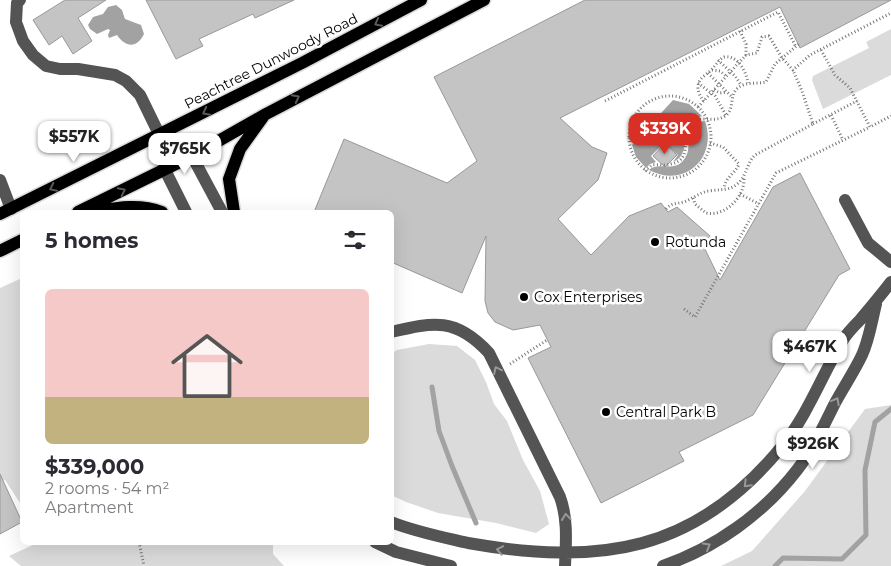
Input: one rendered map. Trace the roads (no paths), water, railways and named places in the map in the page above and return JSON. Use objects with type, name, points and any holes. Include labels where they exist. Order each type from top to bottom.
[{"type":"main road","name":"Peachtree Dunwoody Road","points":[[6,212],[160,136],[421,0]]},
{"type":"main road","points":[[82,210],[192,156],[266,114],[484,0]]},
{"type":"main road","points":[[234,210],[229,179],[240,149],[266,114]]},
{"type":"main road","points":[[101,210],[122,206],[154,210]]},
{"type":"main road","points":[[0,251],[20,241]]},
{"type":"street","points":[[20,0],[17,3],[16,22],[23,40],[33,55],[46,66],[115,75],[126,81],[140,94],[160,136],[165,170],[185,210]]},
{"type":"street","points":[[160,136],[192,156],[221,210]]},
{"type":"street","points":[[0,180],[6,212]]},
{"type":"street","points":[[845,200],[868,243],[891,262]]},
{"type":"street","points":[[394,523],[408,529],[476,545],[565,562],[640,548],[667,538],[693,525],[725,504],[748,484],[783,445],[801,420],[844,339],[891,282]]},
{"type":"street","points":[[663,566],[704,549],[731,532],[754,514],[797,470],[863,353],[877,300]]},
{"type":"street","points":[[394,331],[431,324],[447,325],[463,331],[477,340],[489,353],[564,508],[567,524],[565,562]]},
{"type":"street","points":[[381,545],[396,552],[451,566]]},
{"type":"waterway","points":[[432,387],[439,431],[476,523]]},
{"type":"waterway","points":[[775,566],[783,558],[842,559],[866,535],[865,470],[875,422],[891,409]]},
{"type":"place","name":"Rotunda","points":[[655,242]]},
{"type":"place","name":"Cox Enterprises","points":[[524,297]]},
{"type":"place","name":"Central Park B","points":[[606,412]]}]
